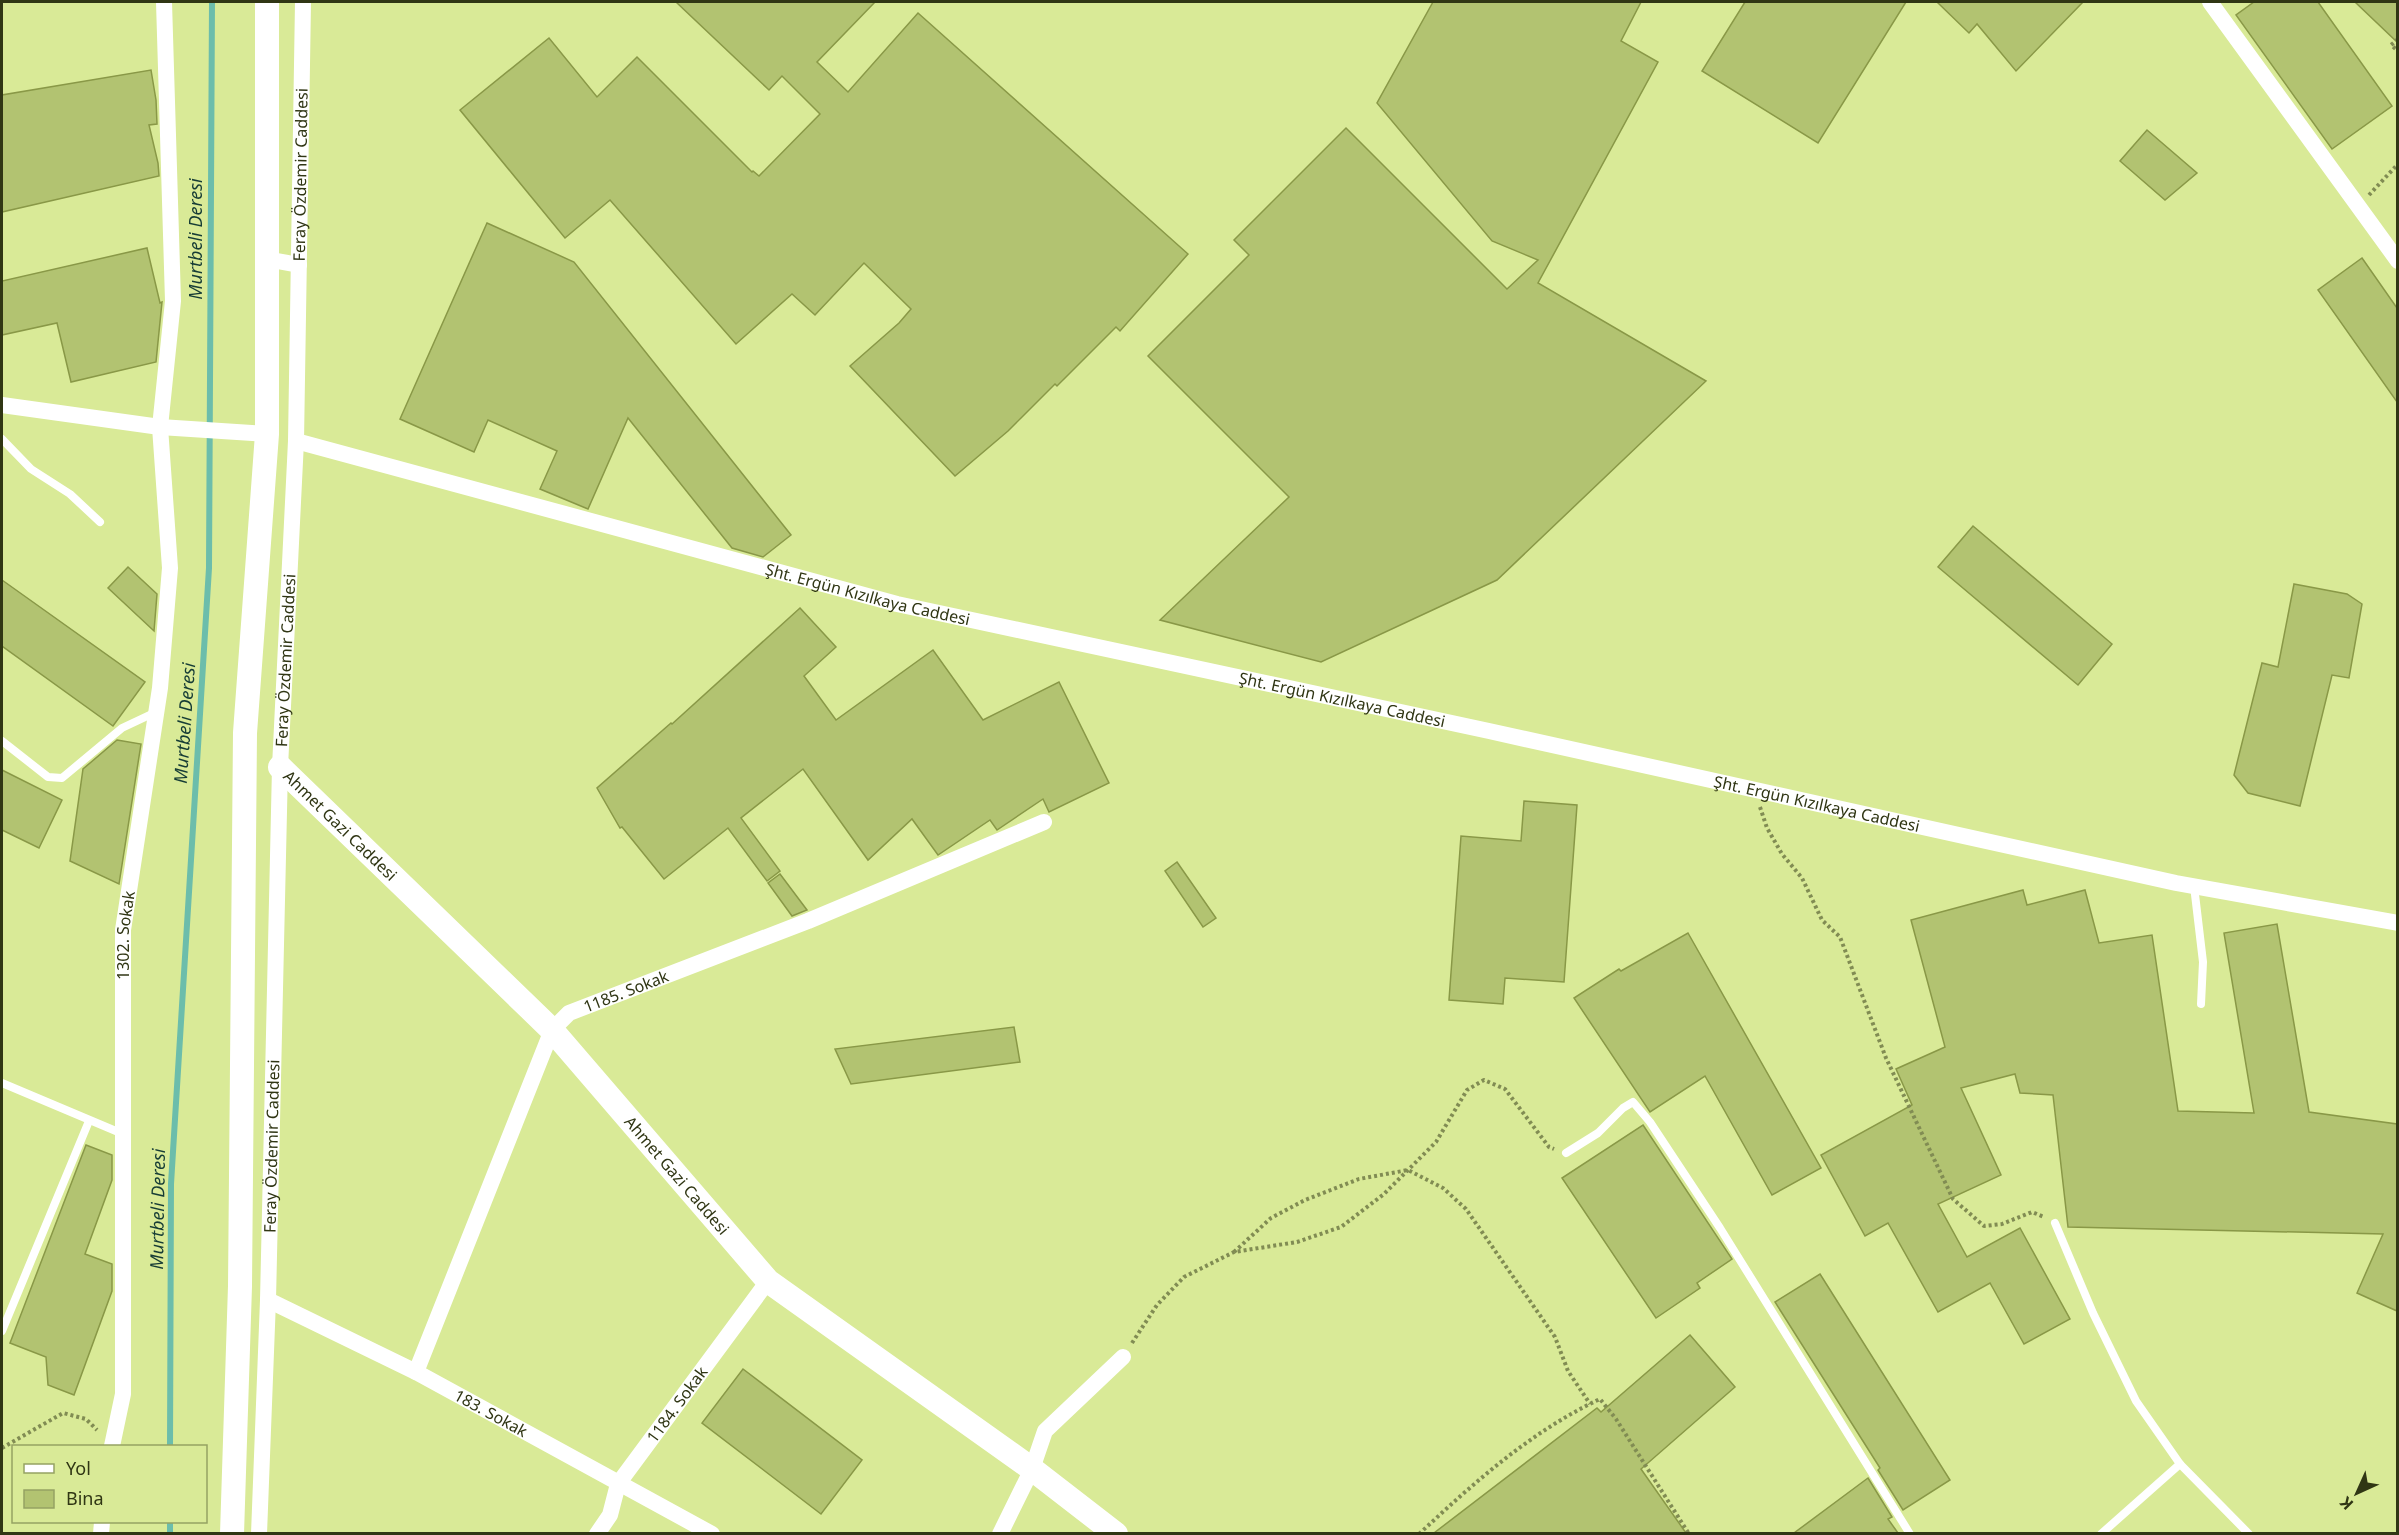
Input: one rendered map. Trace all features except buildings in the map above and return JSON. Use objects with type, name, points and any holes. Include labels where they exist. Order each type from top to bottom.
[{"type":"street","name":"1302. Sokak","points":[[112,1445],[123,1394],[123,930],[156,711],[170,568],[160,427],[173,301],[164,2]]},
{"type":"street","points":[[232,1533],[240,1286],[245,733],[267,434],[267,2]]},
{"type":"street","name":"Feray Özdemir Caddesi","points":[[259,1533],[268,1300],[280,767],[296,441],[303,2]]},
{"type":"street","points":[[2210,2],[2397,261]]},
{"type":"street","points":[[266,260],[299,265]]},
{"type":"street","points":[[2,405],[160,427],[267,434]]},
{"type":"street","name":"Şht. Ergün Kızılkaya Caddesi","points":[[296,441],[897,604],[2194,886],[2397,923]]},
{"type":"street","name":"Ahmet Gazi Caddesi","points":[[280,767],[552,1030],[768,1281],[1032,1469],[1116,1533]]},
{"type":"street","name":"1185. Sokak","points":[[416,1372],[552,1030],[569,1013],[808,921],[1044,822]]},
{"type":"street","name":"1184. Sokak","points":[[597,1533],[610,1515],[618,1484],[768,1281]]},
{"type":"street","name":"183. Sokak","points":[[268,1300],[416,1372],[618,1484],[712,1533]]},
{"type":"street","points":[[1000,1533],[1032,1469],[1045,1431],[1123,1357]]},
{"type":"lane","points":[[2,439],[30,469],[70,494],[100,522]]},
{"type":"lane","points":[[2,741],[48,777],[62,778],[122,728],[156,711]]},
{"type":"lane","points":[[2194,886],[2203,962],[2201,1004]]},
{"type":"lane","points":[[2,1083],[123,1134]]},
{"type":"lane","points":[[1566,1153],[1598,1133],[1623,1108],[1634,1102],[1650,1122],[1720,1228],[1910,1533]]},
{"type":"lane","points":[[2,1331],[89,1121]]},
{"type":"lane","points":[[2055,1223],[2093,1313],[2136,1401],[2180,1464],[2249,1533]]},
{"type":"lane","points":[[2101,1533],[2180,1464]]},
{"type":"path","points":[[2397,39],[2391,45],[2397,51]]},
{"type":"path","points":[[2358,206],[2397,164]]},
{"type":"path","points":[[1754,790],[1767,828],[1782,854],[1802,878],[1822,920],[1840,938],[1886,1058],[1953,1199],[1984,1226],[2002,1224],[2032,1212],[2055,1223]]},
{"type":"path","points":[[1234,1252],[1297,1242],[1341,1227],[1384,1194],[1436,1142],[1467,1090],[1484,1080],[1505,1089],[1549,1147],[1566,1153]]},
{"type":"path","points":[[1123,1357],[1157,1305],[1184,1277],[1234,1252],[1271,1218],[1305,1200],[1359,1179],[1407,1170],[1443,1188],[1466,1209],[1555,1337],[1568,1371],[1590,1404]]},
{"type":"path","points":[[1419,1533],[1524,1442],[1600,1399],[1616,1419],[1689,1533]]},
{"type":"path","points":[[2,1448],[63,1413],[86,1419],[99,1433]]},
{"type":"waterway","name":"Murtbeli Deresi","points":[[170,1445],[171,1184],[209,568],[212,2]]},
{"type":"waterway","name":"Murtbeli Deresi","points":[[170,1523],[170,1534]]}]
